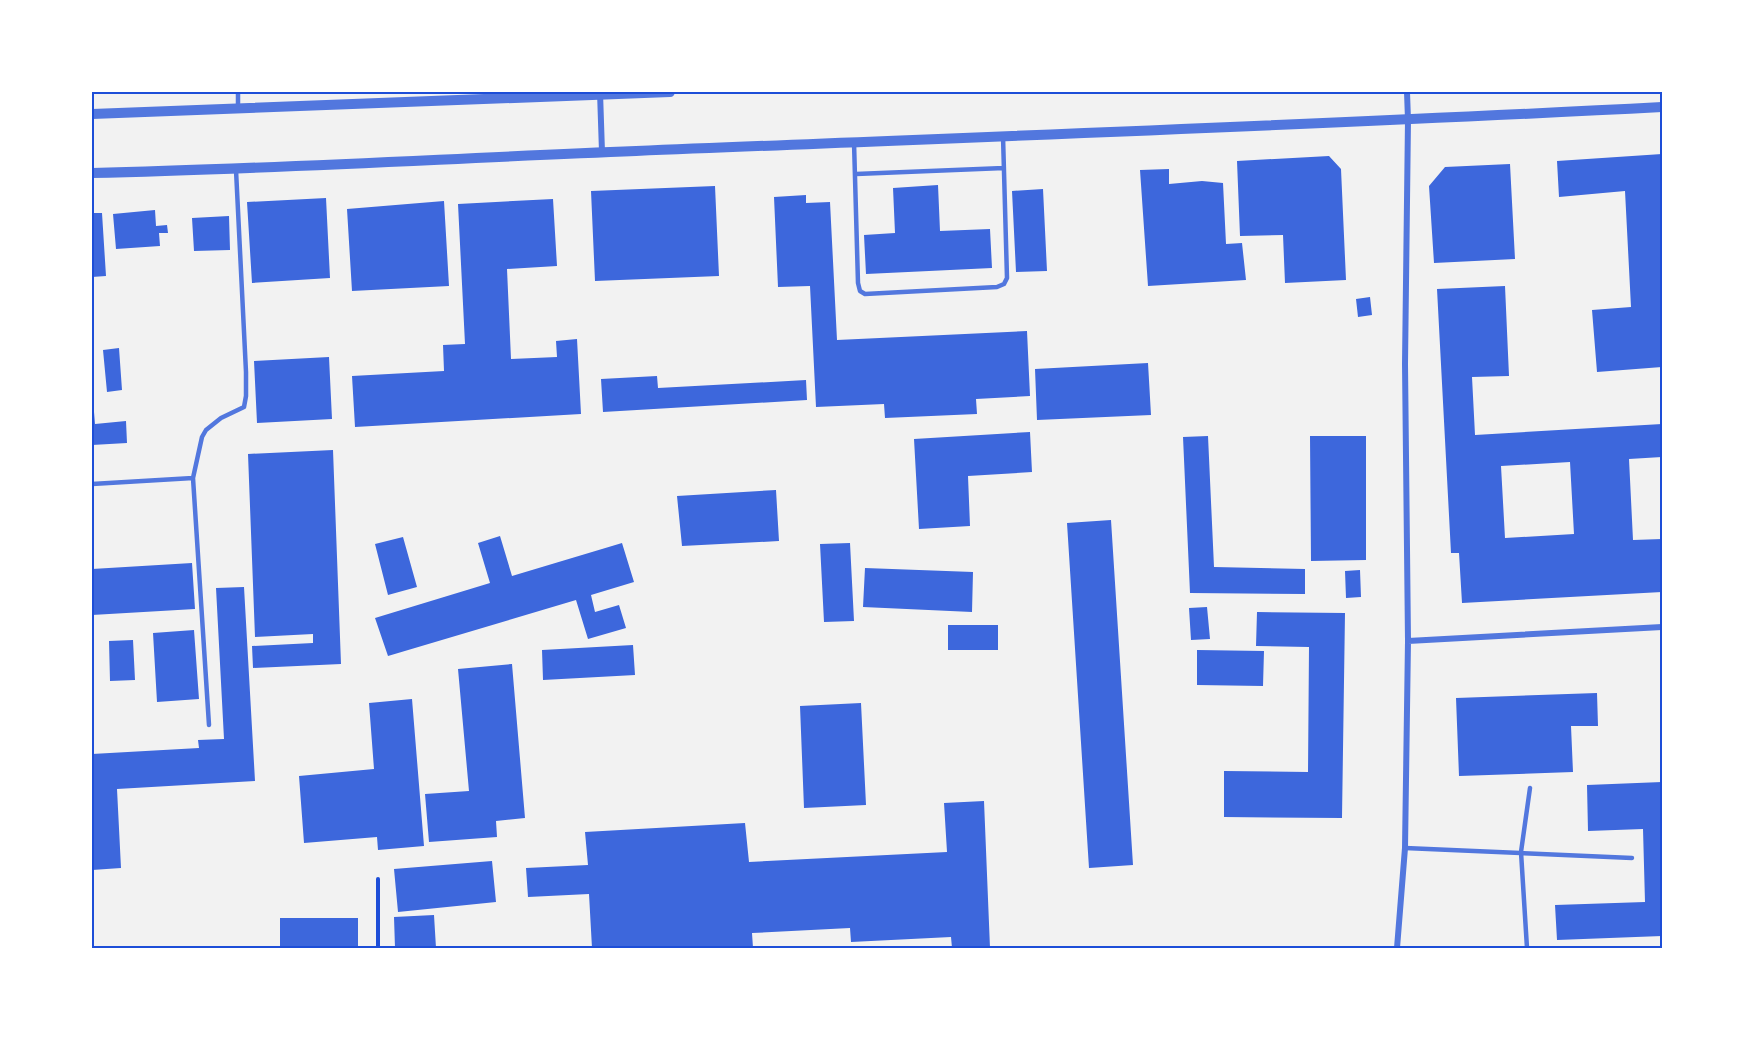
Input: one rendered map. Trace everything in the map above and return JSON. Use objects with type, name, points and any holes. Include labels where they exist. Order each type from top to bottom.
[{"type":"street","points":[[92,114],[670,92]]},
{"type":"street","points":[[1397,948],[1405,848],[1408,641],[1405,364],[1407,92]]},
{"type":"street","points":[[600,93],[602,152]]},
{"type":"street","points":[[92,173],[236,170],[602,152],[1408,120],[1662,107]]},
{"type":"street","points":[[1408,641],[1662,627]]},
{"type":"lane","points":[[238,92],[238,108]]},
{"type":"lane","points":[[855,142],[858,283],[860,291],[865,294],[997,287],[1004,284],[1007,279],[1004,136]]},
{"type":"lane","points":[[856,174],[1004,168]]},
{"type":"lane","points":[[209,725],[194,478],[202,437],[206,430],[221,418],[242,409],[245,404],[246,372],[236,170]]},
{"type":"lane","points":[[92,484],[194,478]]},
{"type":"lane","points":[[1527,948],[1521,852],[1530,788]]},
{"type":"lane","points":[[1405,848],[1632,858]]},
{"type":"path","points":[[378,879],[378,948]]},
{"type":"building","points":[[1662,154],[1662,367],[1597,372],[1592,310],[1631,307],[1625,191],[1559,197],[1557,161]]},
{"type":"building","points":[[1329,156],[1341,169],[1346,280],[1285,283],[1283,235],[1240,236],[1237,161]]},
{"type":"building","points":[[1510,164],[1515,259],[1434,263],[1429,186],[1445,167]]},
{"type":"building","points":[[1169,169],[1169,184],[1202,181],[1223,183],[1226,244],[1242,243],[1246,280],[1148,286],[1140,170]]},
{"type":"building","points":[[938,185],[940,231],[990,229],[992,268],[866,274],[864,235],[895,233],[893,188]]},
{"type":"building","points":[[715,186],[719,276],[595,281],[591,191]]},
{"type":"building","points":[[1043,189],[1047,271],[1016,272],[1012,191]]},
{"type":"building","points":[[806,195],[806,203],[830,202],[837,340],[1027,331],[1030,396],[976,399],[977,414],[885,418],[884,404],[816,407],[810,286],[778,287],[774,197]]},
{"type":"building","points":[[326,198],[330,278],[252,283],[247,202]]},
{"type":"building","points":[[553,199],[557,266],[507,269],[511,359],[557,357],[556,341],[577,339],[581,414],[355,427],[352,376],[444,371],[443,345],[465,344],[458,204]]},
{"type":"building","points":[[444,201],[449,286],[352,291],[347,209]]},
{"type":"building","points":[[155,210],[156,226],[167,225],[168,233],[159,233],[160,246],[116,249],[113,214]]},
{"type":"building","points":[[92,213],[102,213],[106,276],[92,277]]},
{"type":"building","points":[[229,216],[230,250],[194,251],[192,218]]},
{"type":"building","points":[[1505,286],[1509,376],[1472,377],[1475,435],[1662,424],[1662,457],[1629,459],[1633,540],[1662,539],[1662,592],[1462,603],[1459,553],[1451,553],[1437,289]],"holes":[[[1570,462],[1574,534],[1505,538],[1501,466]]]},
{"type":"building","points":[[1370,297],[1372,315],[1358,317],[1356,299]]},
{"type":"building","points":[[119,348],[122,390],[107,392],[103,350]]},
{"type":"building","points":[[329,357],[332,419],[257,423],[254,361]]},
{"type":"building","points":[[1148,363],[1151,415],[1037,420],[1035,369]]},
{"type":"building","points":[[657,376],[658,388],[806,380],[807,400],[603,412],[601,379]]},
{"type":"building","points":[[92,412],[94,412],[95,424],[126,421],[127,443],[92,445]]},
{"type":"building","points":[[1030,432],[1032,472],[968,476],[970,526],[919,529],[914,439]]},
{"type":"building","points":[[1208,436],[1214,567],[1305,569],[1305,594],[1190,593],[1183,437]]},
{"type":"building","points":[[1310,436],[1366,436],[1366,560],[1311,561]]},
{"type":"building","points":[[333,450],[341,664],[253,668],[252,646],[313,643],[313,634],[255,637],[248,454]]},
{"type":"building","points":[[776,490],[779,541],[682,546],[677,496]]},
{"type":"building","points":[[1111,520],[1133,865],[1089,868],[1067,523]]},
{"type":"building","points":[[500,536],[512,576],[622,543],[634,582],[591,595],[595,612],[619,605],[626,628],[588,639],[576,600],[388,656],[375,618],[490,583],[478,543]]},
{"type":"building","points":[[403,537],[417,587],[388,595],[375,544]]},
{"type":"building","points":[[850,543],[854,621],[824,622],[820,544]]},
{"type":"building","points":[[192,563],[195,609],[92,615],[92,569]]},
{"type":"building","points":[[865,568],[973,572],[972,612],[863,607]]},
{"type":"building","points":[[1360,570],[1361,597],[1346,598],[1345,571]]},
{"type":"building","points":[[244,587],[255,781],[117,789],[121,868],[92,870],[92,754],[199,748],[198,740],[224,739],[216,588]]},
{"type":"building","points":[[1207,607],[1210,639],[1191,640],[1189,608]]},
{"type":"building","points":[[1257,612],[1345,613],[1342,818],[1224,817],[1224,771],[1308,772],[1309,647],[1256,646]]},
{"type":"building","points":[[948,625],[998,625],[998,650],[948,650]]},
{"type":"building","points":[[194,630],[199,699],[157,702],[153,633]]},
{"type":"building","points":[[133,640],[135,680],[110,681],[109,641]]},
{"type":"building","points":[[633,645],[635,675],[543,680],[542,650]]},
{"type":"building","points":[[1197,650],[1264,651],[1263,686],[1197,685]]},
{"type":"building","points":[[512,664],[525,818],[496,821],[497,837],[429,842],[425,794],[469,791],[458,669]]},
{"type":"building","points":[[1597,693],[1598,726],[1571,726],[1573,772],[1459,776],[1456,698]]},
{"type":"building","points":[[412,699],[424,846],[378,850],[377,837],[304,843],[299,776],[374,769],[369,703]]},
{"type":"building","points":[[861,703],[866,805],[804,808],[800,706]]},
{"type":"building","points":[[1662,782],[1662,936],[1557,940],[1555,905],[1645,902],[1643,829],[1588,831],[1587,785]]},
{"type":"building","points":[[984,801],[990,948],[952,948],[951,937],[851,942],[850,928],[752,933],[753,948],[592,948],[589,894],[528,897],[526,868],[588,865],[585,832],[745,823],[749,862],[947,852],[944,803]]},
{"type":"building","points":[[492,861],[496,902],[398,912],[394,869]]},
{"type":"building","points":[[434,915],[436,948],[395,948],[394,917]]},
{"type":"building","points":[[280,918],[358,918],[358,948],[280,948]]}]
